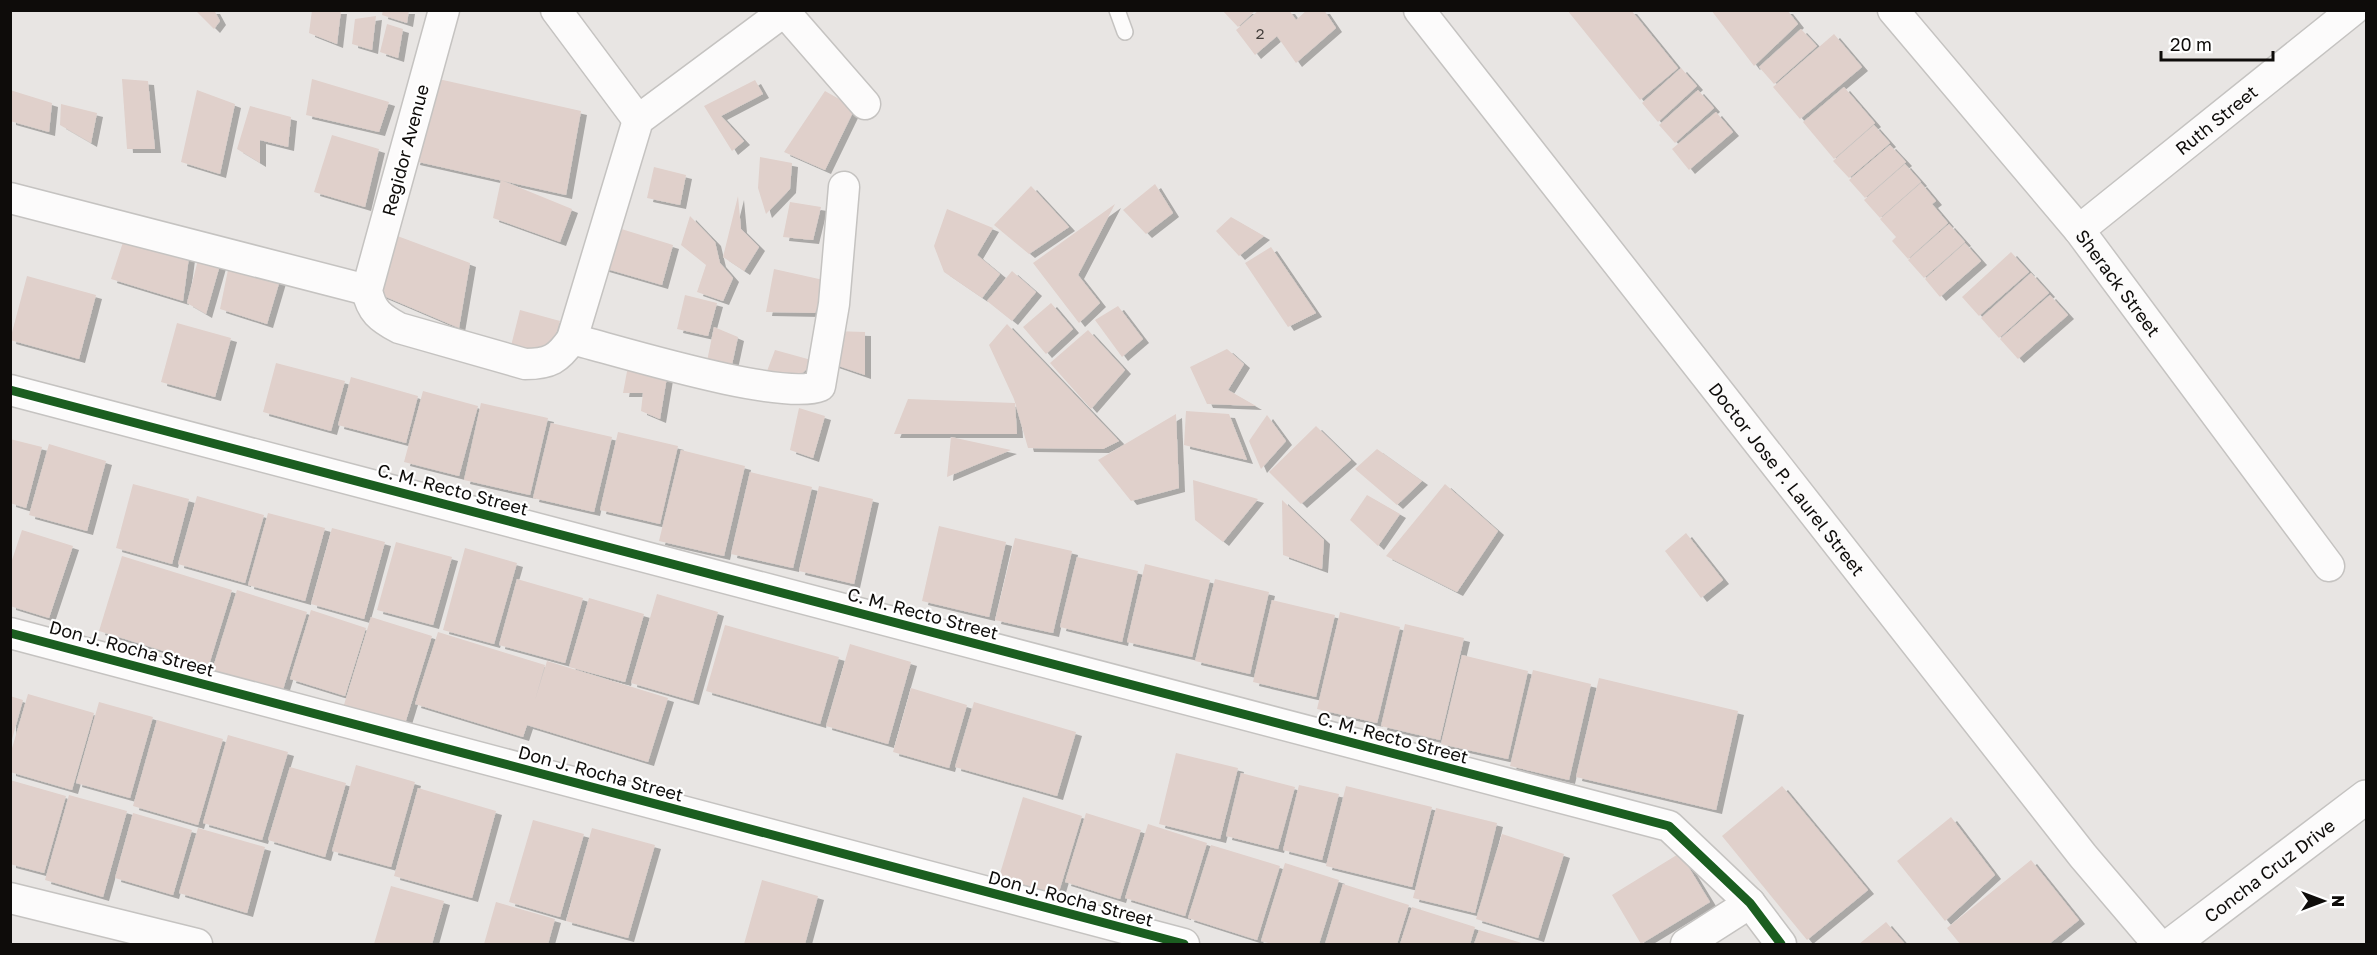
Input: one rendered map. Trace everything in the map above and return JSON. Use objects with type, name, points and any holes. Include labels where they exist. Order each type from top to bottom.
[{"type":"street","name":"Regidor Avenue","points":[[367,290],[444,10]]},
{"type":"street","points":[[556,10],[638,120]]},
{"type":"street","name":"Doctor Jose P. Laurel Street","points":[[1419,10],[2083,856],[2158,945]]},
{"type":"street","name":"Sherack Street","points":[[1893,10],[2079,230],[2329,566]]},
{"type":"street","name":"Ruth Street","points":[[2079,230],[2353,10]]},
{"type":"street","points":[[10,198],[367,290],[371,308],[382,320],[399,328],[525,364],[540,364],[559,357],[573,339],[638,120],[784,11],[865,104]]},
{"type":"street","points":[[573,339],[723,379],[785,389],[810,391],[820,387],[834,304],[844,187]]},
{"type":"street","name":"C. M. Recto Street","points":[[10,390],[1668,826],[1750,903],[1781,945]]},
{"type":"street","name":"Don J. Rocha Street","points":[[10,633],[1184,945]]},
{"type":"street","name":"Concha Cruz Drive","points":[[2172,945],[2367,797]]},
{"type":"street","points":[[10,898],[197,945]]},
{"type":"street","points":[[1686,945],[1750,903]]},
{"type":"lane","points":[[1117,10],[1125,32]]},
{"type":"building","points":[[195,10],[214,10],[220,21],[214,29]]},
{"type":"building","points":[[312,10],[341,10],[337,44],[309,33]]},
{"type":"building","points":[[383,10],[409,10],[407,23],[382,15]]},
{"type":"building","points":[[1222,10],[1256,10],[1238,27]]},
{"type":"building","points":[[1259,10],[1289,10],[1296,20],[1307,10],[1324,10],[1336,28],[1296,63],[1277,36],[1255,55],[1236,30]]},
{"type":"building","points":[[1567,10],[1631,10],[1678,68],[1640,100]]},
{"type":"building","points":[[1711,10],[1787,10],[1798,24],[1754,66]]},
{"type":"building","points":[[376,16],[372,50],[352,44],[355,19]]},
{"type":"building","points":[[387,24],[403,29],[398,58],[380,52]]},
{"type":"building","points":[[1801,29],[1817,46],[1774,84],[1759,67]]},
{"type":"building","points":[[1834,34],[1862,67],[1800,119],[1773,87]]},
{"type":"building","points":[[1681,68],[1697,86],[1658,122],[1642,103]]},
{"type":"building","points":[[434,78],[581,111],[566,195],[414,161]]},
{"type":"building","points":[[122,79],[148,81],[155,149],[127,149]]},
{"type":"building","points":[[312,79],[389,102],[379,132],[306,115]]},
{"type":"building","points":[[755,80],[763,94],[721,116],[744,141],[732,151],[704,106]]},
{"type":"building","points":[[1844,87],[1875,123],[1834,159],[1803,122]]},
{"type":"building","points":[[10,90],[52,103],[49,132],[10,121]]},
{"type":"building","points":[[197,90],[235,104],[220,174],[181,162]]},
{"type":"building","points":[[1698,90],[1714,108],[1675,143],[1659,125]]},
{"type":"building","points":[[825,91],[855,108],[825,170],[784,152]]},
{"type":"building","points":[[61,104],[97,113],[91,143],[60,125]]},
{"type":"building","points":[[250,106],[291,117],[288,147],[260,140],[260,163],[237,149]]},
{"type":"building","points":[[1716,112],[1733,132],[1689,170],[1672,149]]},
{"type":"building","points":[[1874,125],[1890,143],[1849,178],[1833,161]]},
{"type":"building","points":[[332,135],[379,149],[365,207],[314,192]]},
{"type":"building","points":[[1890,145],[1906,162],[1865,198],[1849,180]]},
{"type":"building","points":[[760,157],[792,163],[790,189],[766,214],[758,188]]},
{"type":"building","points":[[1905,164],[1921,182],[1880,218],[1864,200]]},
{"type":"building","points":[[654,167],[686,175],[680,205],[647,198]]},
{"type":"building","points":[[501,180],[572,209],[560,242],[493,218]]},
{"type":"building","points":[[1921,183],[1936,201],[1932,204],[1948,223],[1908,259],[1892,241],[1896,237],[1880,219]]},
{"type":"building","points":[[1155,184],[1173,213],[1146,234],[1123,210]]},
{"type":"building","points":[[1031,186],[1069,227],[1029,254],[994,225]]},
{"type":"building","points":[[738,196],[741,229],[759,247],[744,271],[723,257]]},
{"type":"building","points":[[790,202],[821,207],[813,240],[783,237]]},
{"type":"building","points":[[1115,204],[1078,275],[1100,303],[1079,323],[1033,263]]},
{"type":"building","points":[[947,209],[993,228],[977,255],[1000,274],[982,298],[944,272],[934,246]]},
{"type":"building","points":[[690,216],[715,242],[720,263],[733,278],[723,301],[697,292],[706,265],[681,245]]},
{"type":"building","points":[[1231,217],[1264,236],[1239,256],[1216,231]]},
{"type":"building","points":[[1949,224],[1965,242],[1924,278],[1908,260]]},
{"type":"building","points":[[615,227],[673,245],[662,285],[600,267]]},
{"type":"building","points":[[392,234],[470,263],[459,328],[379,294]]},
{"type":"building","points":[[124,239],[189,257],[183,301],[111,279]]},
{"type":"building","points":[[1965,243],[1981,261],[1940,297],[1925,279]]},
{"type":"building","points":[[1271,247],[1316,313],[1288,327],[1245,263]]},
{"type":"building","points":[[2011,252],[2029,272],[1979,316],[1962,297]]},
{"type":"building","points":[[199,256],[220,265],[206,314],[187,303]]},
{"type":"building","points":[[229,265],[280,280],[267,324],[220,309]]},
{"type":"building","points":[[774,269],[828,281],[815,313],[766,312]]},
{"type":"building","points":[[1012,271],[1036,292],[1012,321],[987,301]]},
{"type":"building","points":[[2031,273],[2049,293],[1999,338],[1981,318]]},
{"type":"building","points":[[27,276],[96,295],[79,359],[10,340]]},
{"type":"building","points":[[685,295],[717,303],[708,336],[677,329]]},
{"type":"building","points":[[2050,295],[2068,315],[2018,359],[2000,339]]},
{"type":"building","points":[[1051,303],[1073,329],[1046,354],[1023,327]]},
{"type":"building","points":[[1118,306],[1143,339],[1122,357],[1095,320]]},
{"type":"building","points":[[520,310],[560,321],[551,351],[509,354]]},
{"type":"building","points":[[177,323],[231,338],[215,397],[161,382]]},
{"type":"building","points":[[1007,324],[1119,441],[1103,449],[1028,448],[1014,399],[989,345]]},
{"type":"building","points":[[714,327],[738,337],[730,374],[706,366]]},
{"type":"building","points":[[1088,330],[1125,370],[1091,409],[1050,363]]},
{"type":"building","points":[[834,331],[865,332],[865,375],[830,363]]},
{"type":"building","points":[[1227,349],[1244,364],[1228,390],[1256,406],[1207,404],[1190,367]]},
{"type":"building","points":[[775,350],[815,361],[791,384],[764,379]]},
{"type":"building","points":[[276,363],[345,381],[331,431],[263,412]]},
{"type":"building","points":[[628,366],[667,377],[660,419],[641,411],[643,393],[623,393]]},
{"type":"building","points":[[351,377],[418,396],[406,443],[338,425]]},
{"type":"building","points":[[423,391],[478,406],[459,476],[404,462]]},
{"type":"building","points":[[908,399],[1015,403],[1017,434],[894,434]]},
{"type":"building","points":[[481,403],[548,418],[530,495],[464,480]]},
{"type":"building","points":[[799,408],[825,416],[813,458],[790,450]]},
{"type":"building","points":[[1186,411],[1229,414],[1247,460],[1184,445]]},
{"type":"building","points":[[1176,414],[1179,488],[1131,501],[1098,460]]},
{"type":"building","points":[[1267,415],[1286,441],[1261,469],[1249,441]]},
{"type":"building","points":[[551,423],[612,437],[594,512],[533,498]]},
{"type":"building","points":[[1316,426],[1351,460],[1301,504],[1269,472]]},
{"type":"building","points":[[618,432],[678,446],[660,524],[600,510]]},
{"type":"building","points":[[951,437],[1011,450],[947,477]]},
{"type":"building","points":[[10,439],[42,447],[26,508],[10,503]]},
{"type":"building","points":[[49,444],[106,461],[87,531],[29,515]]},
{"type":"building","points":[[1377,449],[1422,481],[1397,505],[1355,469]]},
{"type":"building","points":[[681,450],[745,466],[724,556],[659,541]]},
{"type":"building","points":[[750,472],[812,487],[793,568],[731,554]]},
{"type":"building","points":[[1193,480],[1258,499],[1223,542],[1195,520]]},
{"type":"building","points":[[133,484],[189,499],[172,564],[116,548]]},
{"type":"building","points":[[1445,484],[1498,531],[1457,592],[1386,556]]},
{"type":"building","points":[[819,486],[873,499],[854,584],[799,571]]},
{"type":"building","points":[[1367,495],[1400,514],[1378,546],[1350,520]]},
{"type":"building","points":[[197,496],[264,515],[245,583],[178,564]]},
{"type":"building","points":[[1282,500],[1324,540],[1322,569],[1283,555]]},
{"type":"building","points":[[268,513],[325,528],[305,601],[248,585]]},
{"type":"building","points":[[939,526],[1006,542],[989,617],[922,601]]},
{"type":"building","points":[[332,528],[385,542],[364,619],[311,604]]},
{"type":"building","points":[[22,530],[73,546],[49,618],[10,606],[10,566]]},
{"type":"building","points":[[1686,533],[1723,580],[1701,598],[1665,551]]},
{"type":"building","points":[[1015,538],[1072,551],[1053,633],[995,620]]},
{"type":"building","points":[[396,542],[452,557],[433,625],[377,610]]},
{"type":"building","points":[[465,548],[517,563],[494,644],[443,630]]},
{"type":"building","points":[[122,556],[232,590],[209,665],[99,631]]},
{"type":"building","points":[[1077,557],[1138,571],[1122,642],[1060,627]]},
{"type":"building","points":[[1145,564],[1210,580],[1192,657],[1127,642]]},
{"type":"building","points":[[517,579],[583,598],[565,663],[499,645]]},
{"type":"building","points":[[1215,579],[1269,592],[1250,674],[1195,661]]},
{"type":"building","points":[[237,590],[307,612],[281,696],[211,674]]},
{"type":"building","points":[[657,594],[718,612],[693,701],[631,683]]},
{"type":"building","points":[[589,598],[644,614],[625,682],[569,667]]},
{"type":"building","points":[[1272,600],[1335,615],[1316,697],[1253,682]]},
{"type":"building","points":[[311,610],[366,628],[345,696],[290,679]]},
{"type":"building","points":[[1340,612],[1400,627],[1377,723],[1317,709]]},
{"type":"building","points":[[371,617],[432,636],[404,727],[343,708]]},
{"type":"building","points":[[1405,624],[1464,638],[1440,740],[1381,726]]},
{"type":"building","points":[[725,625],[839,657],[820,724],[706,691]]},
{"type":"building","points":[[438,632],[545,665],[535,700],[547,661],[668,698],[648,762],[527,725],[523,737],[415,704]]},
{"type":"building","points":[[850,644],[911,662],[888,744],[826,726]]},
{"type":"building","points":[[1462,655],[1528,671],[1508,759],[1441,744]]},
{"type":"building","points":[[1533,670],[1591,684],[1569,780],[1510,766]]},
{"type":"building","points":[[1599,678],[1738,711],[1716,810],[1576,777]]},
{"type":"building","points":[[911,688],[967,705],[949,768],[893,752]]},
{"type":"building","points":[[28,694],[94,713],[72,790],[10,772],[10,755]]},
{"type":"building","points":[[10,696],[23,700],[11,743],[10,743]]},
{"type":"building","points":[[99,702],[153,717],[130,798],[76,783]]},
{"type":"building","points":[[974,702],[1076,732],[1057,796],[955,767]]},
{"type":"building","points":[[157,720],[223,739],[198,825],[133,806]]},
{"type":"building","points":[[228,735],[288,752],[262,840],[203,823]]},
{"type":"building","points":[[1176,753],[1238,768],[1220,839],[1159,824]]},
{"type":"building","points":[[356,765],[415,782],[391,867],[332,851]]},
{"type":"building","points":[[290,767],[346,783],[325,857],[268,840]]},
{"type":"building","points":[[1241,773],[1295,787],[1278,849],[1226,836]]},
{"type":"building","points":[[10,780],[66,796],[44,873],[10,864]]},
{"type":"building","points":[[1299,785],[1339,794],[1322,860],[1283,850]]},
{"type":"building","points":[[1346,786],[1432,807],[1412,887],[1326,866]]},
{"type":"building","points":[[1782,786],[1868,890],[1807,940],[1722,836]]},
{"type":"building","points":[[418,788],[496,811],[472,898],[394,876]]},
{"type":"building","points":[[69,795],[127,811],[103,897],[45,880]]},
{"type":"building","points":[[1023,797],[1082,816],[1058,895],[999,877]]},
{"type":"building","points":[[1436,808],[1497,823],[1475,913],[1413,898]]},
{"type":"building","points":[[133,813],[192,830],[173,895],[115,878]]},
{"type":"building","points":[[1086,813],[1141,830],[1120,899],[1065,882]]},
{"type":"building","points":[[1951,817],[1995,875],[1945,921],[1897,861]]},
{"type":"building","points":[[533,820],[584,834],[560,917],[509,902]]},
{"type":"building","points":[[1148,824],[1207,843],[1185,916],[1125,898]]},
{"type":"building","points":[[198,828],[265,847],[247,913],[179,893]]},
{"type":"building","points":[[592,828],[655,845],[628,938],[566,921]]},
{"type":"building","points":[[1502,834],[1564,854],[1538,938],[1476,919]]},
{"type":"building","points":[[1211,845],[1280,866],[1257,940],[1188,918]]},
{"type":"building","points":[[1680,853],[1710,902],[1641,944],[1612,895]]},
{"type":"building","points":[[2031,860],[2079,920],[2049,944],[1960,944],[1947,928]]},
{"type":"building","points":[[1285,863],[1339,880],[1319,944],[1272,944],[1261,941]]},
{"type":"building","points":[[762,880],[818,896],[805,944],[744,944]]},
{"type":"building","points":[[1343,884],[1409,905],[1397,944],[1325,944]]},
{"type":"building","points":[[391,886],[444,901],[432,944],[374,944]]},
{"type":"building","points":[[496,902],[555,919],[548,944],[484,944]]},
{"type":"building","points":[[1412,907],[1475,927],[1470,944],[1400,944]]},
{"type":"building","points":[[1886,922],[1905,944],[1859,944]]},
{"type":"building","points":[[1479,930],[1525,944],[1474,944]]},
{"type":"cycle path","points":[[10,390],[1669,826],[1750,903],[1781,944]]},
{"type":"cycle path","points":[[10,633],[1184,944]]}]
